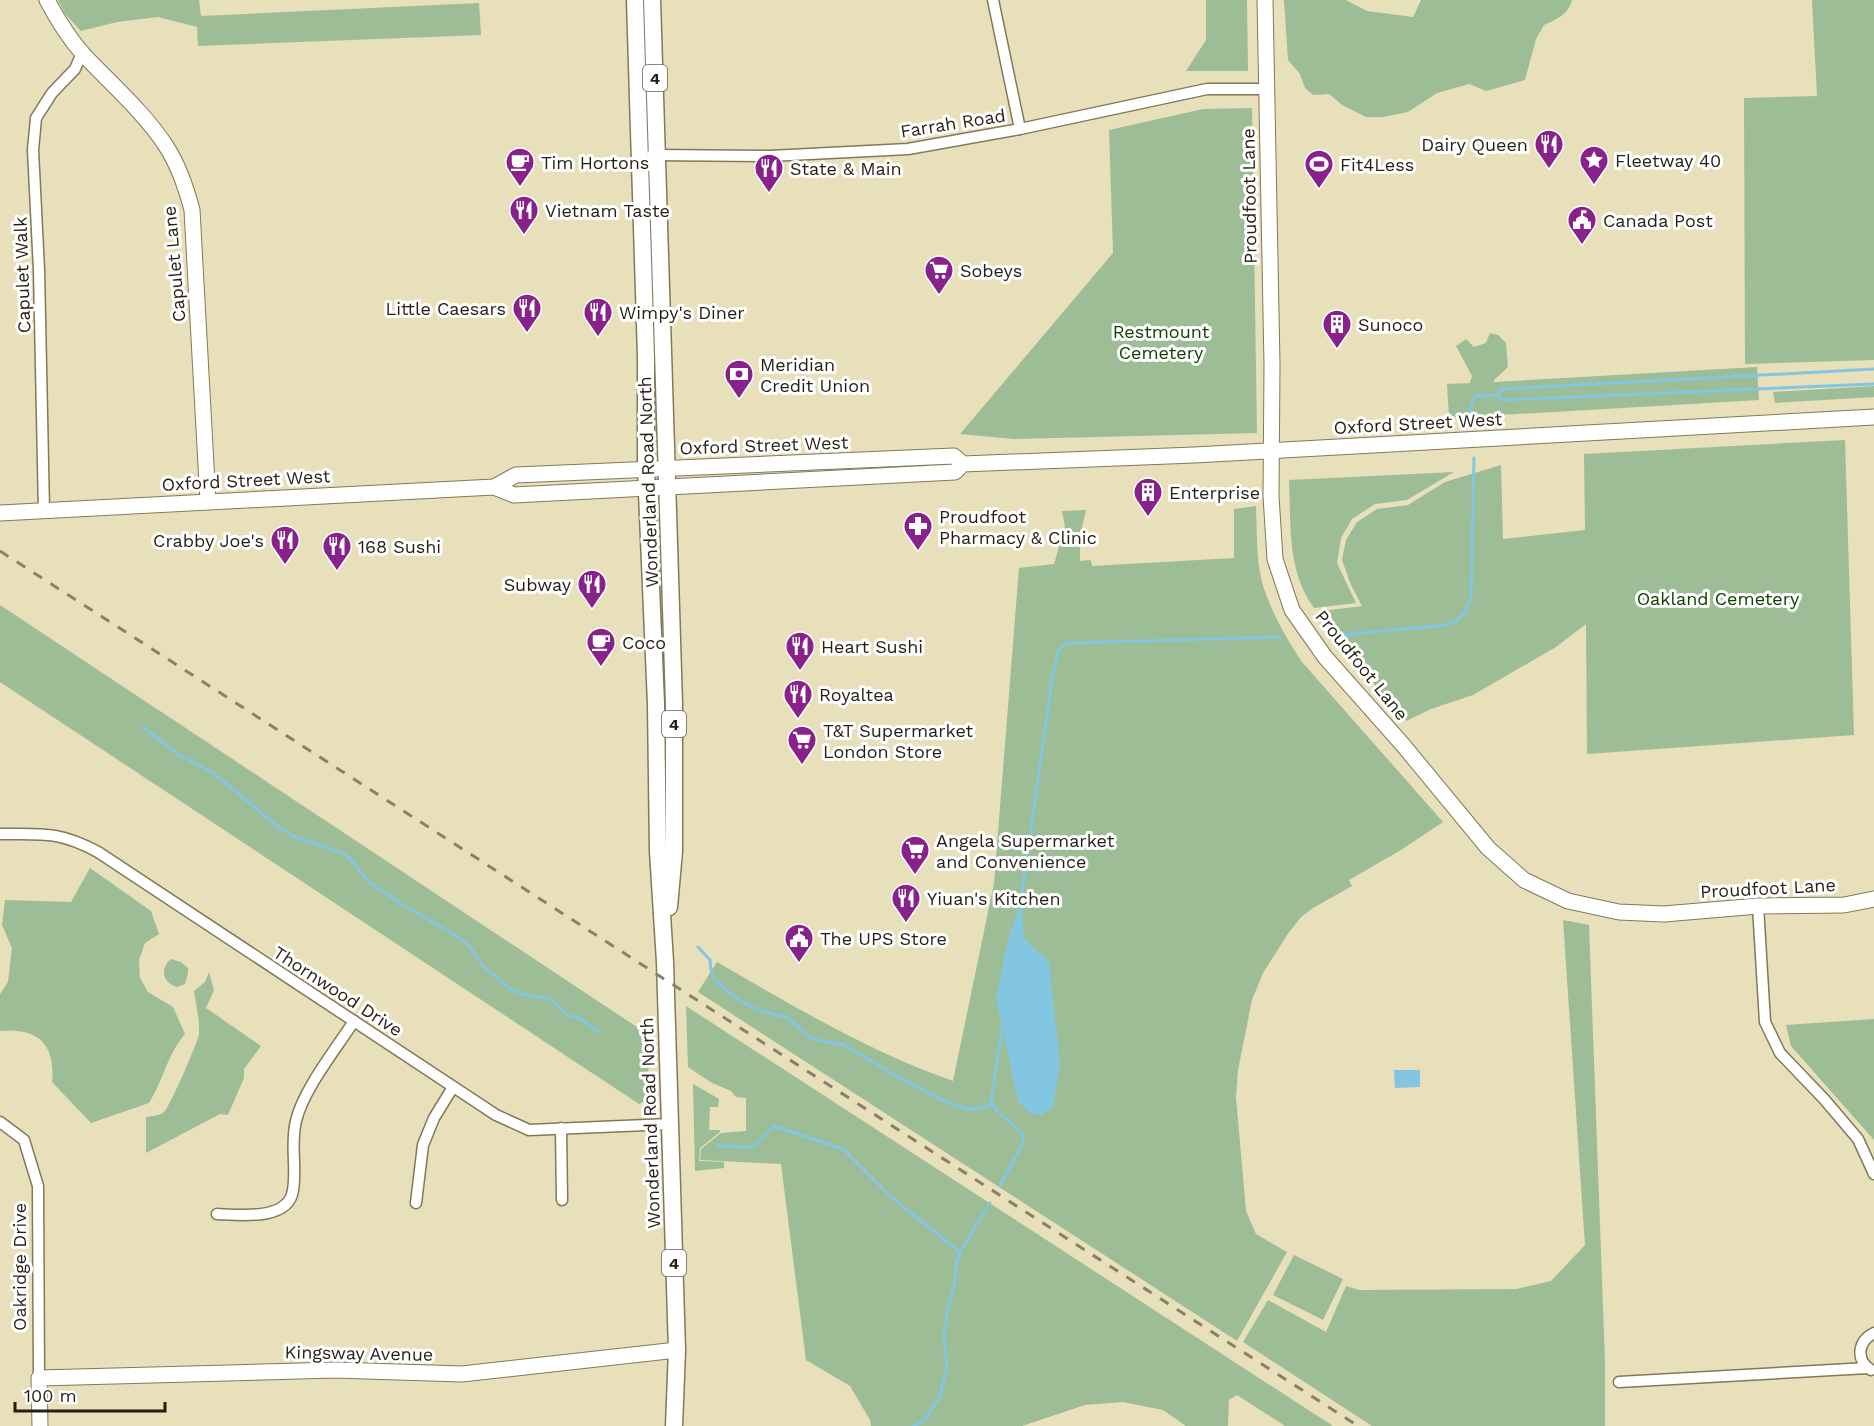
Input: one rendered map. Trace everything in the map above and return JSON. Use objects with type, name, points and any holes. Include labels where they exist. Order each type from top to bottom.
[{"type":"main road","name":"Wonderland Road North","points":[[634,0],[646,357],[646,469],[656,704],[658,851],[665,962],[677,1350],[674,1426]]},
{"type":"main road","name":"Wonderland Road North","points":[[652,0],[674,704],[674,851],[665,962]]},
{"type":"street","name":"Capulet Lane","points":[[47,0],[59,22],[82,53],[128,98],[166,145],[183,177],[192,210],[208,502]]},
{"type":"street","points":[[993,0],[1020,129]]},
{"type":"street","name":"Proudfoot Lane","points":[[1265,0],[1272,365],[1271,496],[1275,559],[1292,610],[1325,657],[1403,745],[1488,848],[1524,880],[1582,905],[1619,912],[1664,914],[1758,906],[1844,904],[1874,898]]},
{"type":"street","name":"Capulet Walk","points":[[44,511],[39,270],[33,150],[36,118],[52,93],[75,69],[82,53]]},
{"type":"street","name":"Farrah Road","points":[[640,155],[770,156],[908,149],[1020,129],[1207,89],[1267,89]]},
{"type":"street","name":"Oxford Street West","points":[[0,513],[494,487],[514,495],[955,472],[963,464],[1271,451],[1874,417]]},
{"type":"street","name":"Oxford Street West","points":[[494,487],[516,475],[954,456],[963,464]]},
{"type":"street","name":"Thornwood Drive","points":[[0,834],[52,834],[75,840],[98,852],[496,1115],[529,1130],[670,1124]]},
{"type":"street","points":[[1758,906],[1765,1022],[1780,1053],[1858,1139],[1874,1174]]},
{"type":"street","points":[[217,1214],[250,1216],[273,1211],[286,1205],[293,1191],[292,1147],[296,1120],[308,1093],[354,1021]]},
{"type":"street","points":[[416,1203],[423,1145],[434,1118],[453,1087]]},
{"type":"street","name":"Oakridge Drive","points":[[0,1122],[24,1140],[38,1186],[40,1426]]},
{"type":"street","points":[[561,1128],[562,1200]]},
{"type":"street","points":[[1871,1370],[1862,1362],[1860,1353],[1861,1345],[1874,1333]]},
{"type":"street","name":"Kingsway Avenue","points":[[39,1378],[335,1370],[462,1374],[677,1350]]},
{"type":"street","points":[[1619,1382],[1871,1370]]},
{"type":"green space","points":[[58,0],[199,0],[201,16],[479,3],[481,35],[198,46],[197,27],[158,17],[117,22],[81,31],[65,14]]},
{"type":"green space","points":[[1206,0],[1247,0],[1248,71],[1186,71],[1206,40]]},
{"type":"green space","points":[[1284,0],[1346,0],[1367,11],[1413,17],[1421,0],[1572,0],[1565,13],[1544,25],[1536,39],[1525,80],[1486,91],[1469,84],[1437,93],[1408,112],[1383,117],[1366,117],[1342,105],[1329,94],[1313,95],[1305,88],[1300,74],[1288,60]]},
{"type":"green space","points":[[1812,0],[1874,0],[1874,360],[1745,364],[1744,98],[1817,96]]},
{"type":"green space","name":"Restmount Cemetery","points":[[1252,108],[1257,433],[1014,439],[960,434],[1113,253],[1109,130],[1203,109]]},
{"type":"green space","points":[[1490,333],[1498,335],[1506,343],[1508,367],[1494,382],[1757,367],[1759,400],[1449,418],[1447,384],[1470,383],[1472,376],[1456,346],[1466,339],[1474,347],[1486,343]]},
{"type":"green space","points":[[1874,386],[1874,397],[1775,403],[1773,392]]},
{"type":"green space","name":"Oakland Cemetery","points":[[1845,440],[1854,735],[1587,754],[1586,624],[1556,647],[1473,695],[1431,709],[1406,721],[1338,642],[1322,611],[1362,606],[1342,560],[1346,540],[1357,522],[1377,509],[1408,505],[1445,482],[1501,465],[1503,539],[1585,530],[1584,454]]},
{"type":"green space","points":[[1454,472],[1407,500],[1375,504],[1352,519],[1341,538],[1337,563],[1356,603],[1314,608],[1305,594],[1295,563],[1292,547],[1289,480]]},
{"type":"green space","points":[[1256,506],[1262,582],[1274,613],[1290,643],[1302,662],[1443,822],[1349,880],[1352,886],[1301,917],[1263,973],[1252,1000],[1238,1070],[1236,1097],[1246,1211],[1256,1234],[1287,1252],[1237,1341],[698,992],[717,962],[862,1042],[953,1081],[994,883],[1019,568],[1054,564],[1065,526],[1062,511],[1086,510],[1080,536],[1080,561],[1091,560],[1092,566],[1234,558],[1234,509]]},
{"type":"green space","points":[[0,605],[649,1035],[648,1099],[639,1104],[0,682]]},
{"type":"green space","points":[[90,868],[151,911],[159,934],[145,943],[139,960],[140,978],[148,992],[173,1007],[185,1034],[173,1051],[149,1103],[91,1123],[52,1082],[51,1057],[41,1041],[34,1035],[24,1032],[0,1031],[0,994],[8,982],[12,948],[2,925],[5,900],[71,902]]},
{"type":"green space","points":[[1563,920],[1589,925],[1605,1361],[1605,1426],[1372,1426],[1243,1342],[1268,1300],[1326,1332],[1346,1286],[1359,1290],[1516,1289],[1551,1281],[1585,1245]]},
{"type":"green space","points":[[171,959],[181,962],[188,968],[185,984],[177,987],[166,979],[165,967]]},
{"type":"green space","points":[[209,972],[214,990],[206,1008],[261,1046],[244,1069],[244,1078],[228,1115],[220,1114],[146,1153],[146,1117],[164,1112],[183,1075],[199,1034],[194,991],[205,982]]},
{"type":"green space","points":[[686,1006],[1333,1426],[1285,1426],[1237,1395],[1229,1400],[1228,1426],[1186,1426],[1163,1410],[1123,1402],[1085,1405],[1022,1426],[871,1426],[870,1420],[850,1386],[806,1360],[781,1164],[700,1160],[701,1149],[721,1133],[746,1131],[746,1098],[736,1097],[731,1091],[712,1083],[688,1067]]},
{"type":"green space","points":[[1874,1019],[1874,1140],[1791,1046],[1786,1025]]},
{"type":"green space","points":[[693,1084],[719,1099],[718,1107],[710,1107],[709,1130],[720,1130],[720,1132],[700,1148],[699,1161],[724,1162],[724,1168],[695,1171]]},
{"type":"green space","points":[[1294,1255],[1343,1279],[1323,1320],[1273,1295]]},
{"type":"water","points":[[1021,899],[1024,938],[1049,962],[1060,1064],[1053,1107],[1042,1115],[1029,1113],[1018,1101],[996,998],[1008,940]]},
{"type":"water","points":[[1394,1070],[1420,1070],[1420,1087],[1395,1088]]},
{"type":"waterway","points":[[1498,395],[1501,389],[1874,369]]},
{"type":"waterway","points":[[1473,419],[1470,408],[1475,396],[1498,395],[1501,400],[1874,384]]},
{"type":"waterway","points":[[1342,635],[1446,625],[1463,615],[1471,596],[1474,458]]},
{"type":"waterway","points":[[1021,900],[1052,679],[1059,649],[1067,643],[1280,637]]},
{"type":"waterway","points":[[143,727],[179,755],[212,772],[280,828],[295,837],[347,855],[369,882],[455,935],[470,947],[483,966],[510,989],[522,994],[550,999],[568,1015],[581,1019],[599,1032]]},
{"type":"waterway","points":[[698,947],[710,960],[715,981],[742,1002],[759,1010],[788,1018],[812,1039],[844,1045],[942,1100],[968,1109],[985,1108],[991,1102],[1003,1022]]},
{"type":"waterway","points":[[991,1102],[997,1111],[1023,1134],[1023,1143],[1000,1186]]},
{"type":"waterway","points":[[717,1146],[753,1147],[774,1126],[843,1149],[891,1197],[960,1252]]},
{"type":"waterway","points":[[913,1426],[923,1421],[939,1399],[947,1367],[944,1336],[956,1265],[960,1252],[990,1203]]},
{"type":"railway","points":[[0,551],[1358,1426]]},
{"type":"place","name":"Dairy Queen","points":[[1549,170]]},
{"type":"place","name":"Fleetway 40","points":[[1594,186]]},
{"type":"place","name":"Tim Hortons","points":[[520,188]]},
{"type":"place","name":"Fit4Less","points":[[1319,190]]},
{"type":"place","name":"State & Main","points":[[769,194]]},
{"type":"place","name":"Vietnam Taste","points":[[524,236]]},
{"type":"place","name":"Canada Post","points":[[1582,246]]},
{"type":"place","name":"Sobeys","points":[[939,296]]},
{"type":"place","name":"Little Caesars","points":[[527,334]]},
{"type":"place","name":"Wimpy's Diner","points":[[598,338]]},
{"type":"place","name":"Sunoco","points":[[1337,350]]},
{"type":"place","name":"Meridian Credit Union","points":[[739,400]]},
{"type":"place","name":"Enterprise","points":[[1148,518]]},
{"type":"place","name":"Proudfoot Pharmacy & Clinic","points":[[918,552]]},
{"type":"place","name":"Crabby Joe's","points":[[285,566]]},
{"type":"place","name":"168 Sushi","points":[[337,572]]},
{"type":"place","name":"Subway","points":[[592,610]]},
{"type":"place","name":"Coco","points":[[601,668]]},
{"type":"place","name":"Heart Sushi","points":[[800,672]]},
{"type":"place","name":"Royaltea","points":[[798,720]]},
{"type":"place","name":"T&T Supermarket London Store","points":[[802,766]]},
{"type":"place","name":"Angela Supermarket and Convenience","points":[[915,876]]},
{"type":"place","name":"Yiuan's Kitchen","points":[[906,924]]},
{"type":"place","name":"The UPS Store","points":[[799,964]]}]
